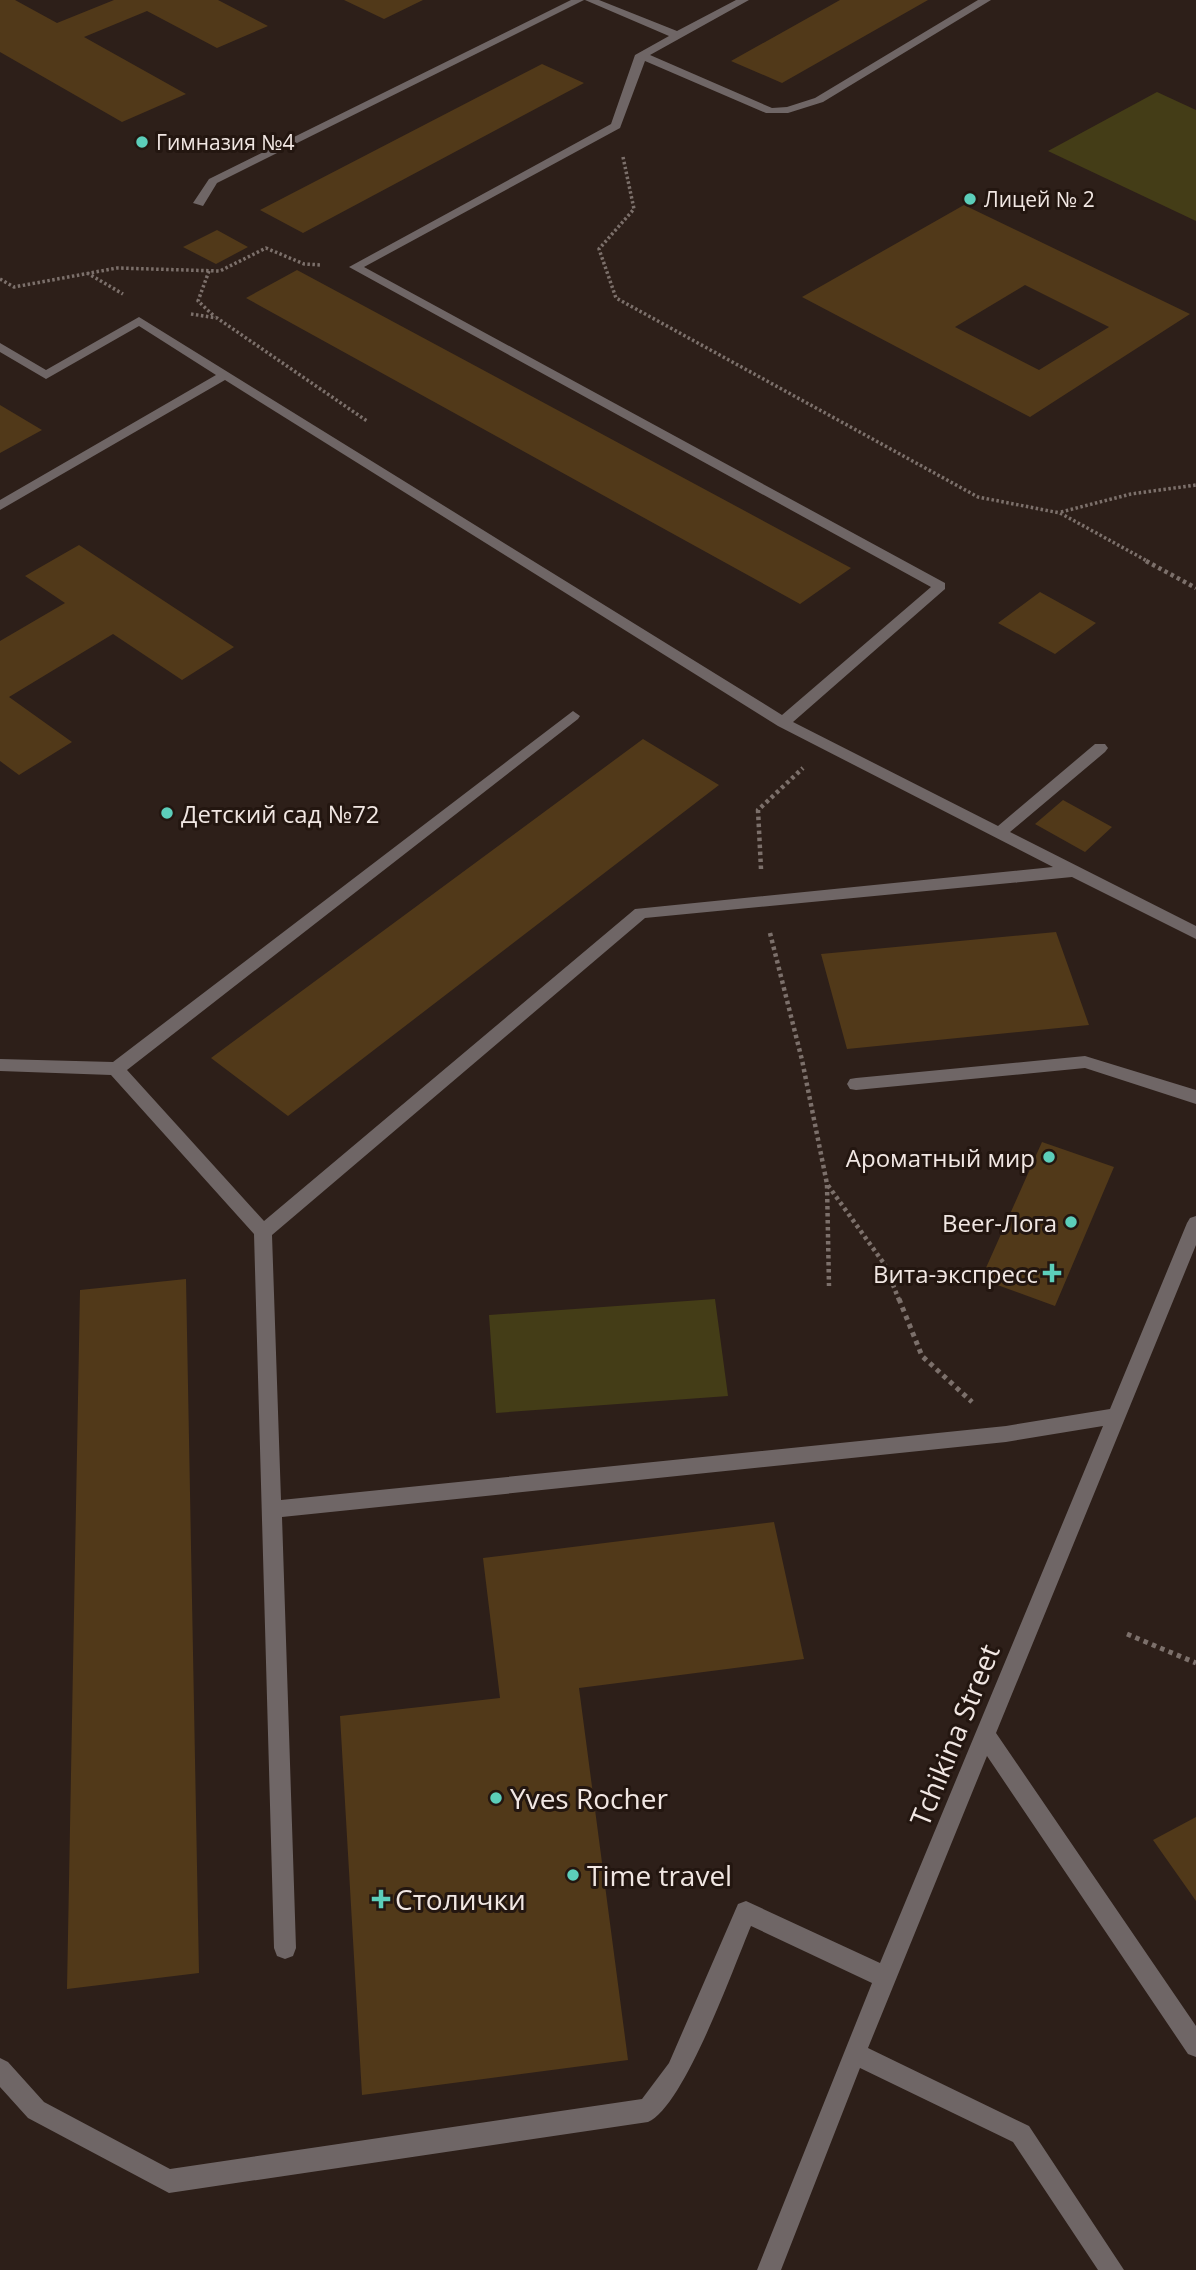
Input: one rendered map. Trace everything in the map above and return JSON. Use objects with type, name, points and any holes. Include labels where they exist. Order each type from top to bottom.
[{"type":"street","points":[[199,203],[212,181],[579,0]]},
{"type":"street","points":[[590,0],[679,36]]},
{"type":"street","points":[[355,267],[616,126],[641,55],[744,0]]},
{"type":"street","points":[[641,55],[770,111],[788,110],[819,100],[986,0]]},
{"type":"street","points":[[355,267],[940,586],[783,723]]},
{"type":"street","points":[[0,347],[47,375],[139,321],[783,723],[1196,933]]},
{"type":"street","points":[[0,506],[225,375]]},
{"type":"street","points":[[0,1065],[116,1069],[573,716]]},
{"type":"street","points":[[999,833],[1100,748]]},
{"type":"street","points":[[263,1232],[641,913],[1072,871]]},
{"type":"street","points":[[856,1084],[1085,1062],[1196,1097]]},
{"type":"street","points":[[116,1069],[263,1232],[285,1948]]},
{"type":"street","name":"Tchikina Street","points":[[769,2270],[854,2053],[1196,1223]]},
{"type":"street","points":[[271,1510],[1006,1434],[1117,1416]]},
{"type":"street","points":[[986,1736],[1196,2046]]},
{"type":"street","points":[[0,2070],[36,2110],[169,2181],[648,2110],[677,2071],[746,1912],[886,1978]]},
{"type":"street","points":[[854,2053],[1021,2134],[1112,2270]]},
{"type":"path","points":[[616,126],[634,209],[599,249],[616,298],[978,496],[1060,513],[1196,588]]},
{"type":"path","points":[[0,279],[14,287],[117,268],[220,271],[266,248],[304,264],[355,267]]},
{"type":"path","points":[[209,271],[198,302],[218,320]]},
{"type":"path","points":[[1060,513],[1131,494],[1196,485]]},
{"type":"path","points":[[827,1184],[829,1286]]},
{"type":"path","points":[[1127,1634],[1196,1663]]},
{"type":"shaded area","points":[[1157,92],[1196,110],[1196,221],[1048,151]]},
{"type":"shaded area","points":[[715,1299],[728,1396],[496,1413],[489,1315]]},
{"type":"building","points":[[0,0],[15,0],[57,23],[114,0],[218,0],[268,26],[217,48],[147,11],[84,37],[186,94],[122,122],[0,52]]},
{"type":"building","points":[[344,0],[423,0],[384,19]]},
{"type":"building","points":[[840,0],[928,0],[782,83],[731,61]]},
{"type":"building","points":[[542,64],[584,83],[303,233],[260,210]]},
{"type":"building","name":"Лицей № 2","points":[[964,205],[1190,314],[1030,417],[802,297]],"holes":[[[1025,285],[1109,327],[1039,370],[955,327]]]},
{"type":"building","points":[[217,230],[248,247],[216,264],[183,247]]},
{"type":"building","points":[[297,270],[851,568],[800,604],[246,298]]},
{"type":"building","points":[[0,405],[42,430],[0,453]]},
{"type":"building","points":[[79,545],[234,647],[182,680],[113,634],[9,697],[72,742],[19,775],[0,761],[0,641],[65,603],[25,576]]},
{"type":"building","points":[[1040,592],[1096,623],[1055,654],[998,623]]},
{"type":"building","points":[[643,739],[719,785],[288,1116],[211,1058]]},
{"type":"building","points":[[1063,800],[1112,827],[1085,852],[1035,824]]},
{"type":"building","points":[[1056,932],[1089,1025],[847,1049],[821,954]]},
{"type":"building","points":[[1042,1142],[1114,1167],[1055,1306],[981,1279]]},
{"type":"building","points":[[186,1279],[199,1973],[67,1989],[80,1290]]},
{"type":"building","points":[[774,1522],[804,1659],[579,1688],[628,2060],[362,2095],[340,1716],[500,1698],[483,1558]]},
{"type":"building","points":[[1196,1817],[1196,1901],[1153,1840]]},
{"type":"place","name":"Гимназия №4","points":[[142,142]]},
{"type":"place","name":"Лицей № 2","points":[[970,199]]},
{"type":"place","name":"Детский сад №72","points":[[167,813]]},
{"type":"place","name":"Ароматный мир","points":[[1049,1157]]},
{"type":"place","name":"Beer-Лога","points":[[1071,1222]]},
{"type":"place","name":"Вита-экспресс","points":[[1052,1273]]},
{"type":"place","name":"Yves Rocher","points":[[496,1798]]},
{"type":"place","name":"Time travel","points":[[573,1875]]},
{"type":"place","name":"Столички","points":[[381,1899]]}]
